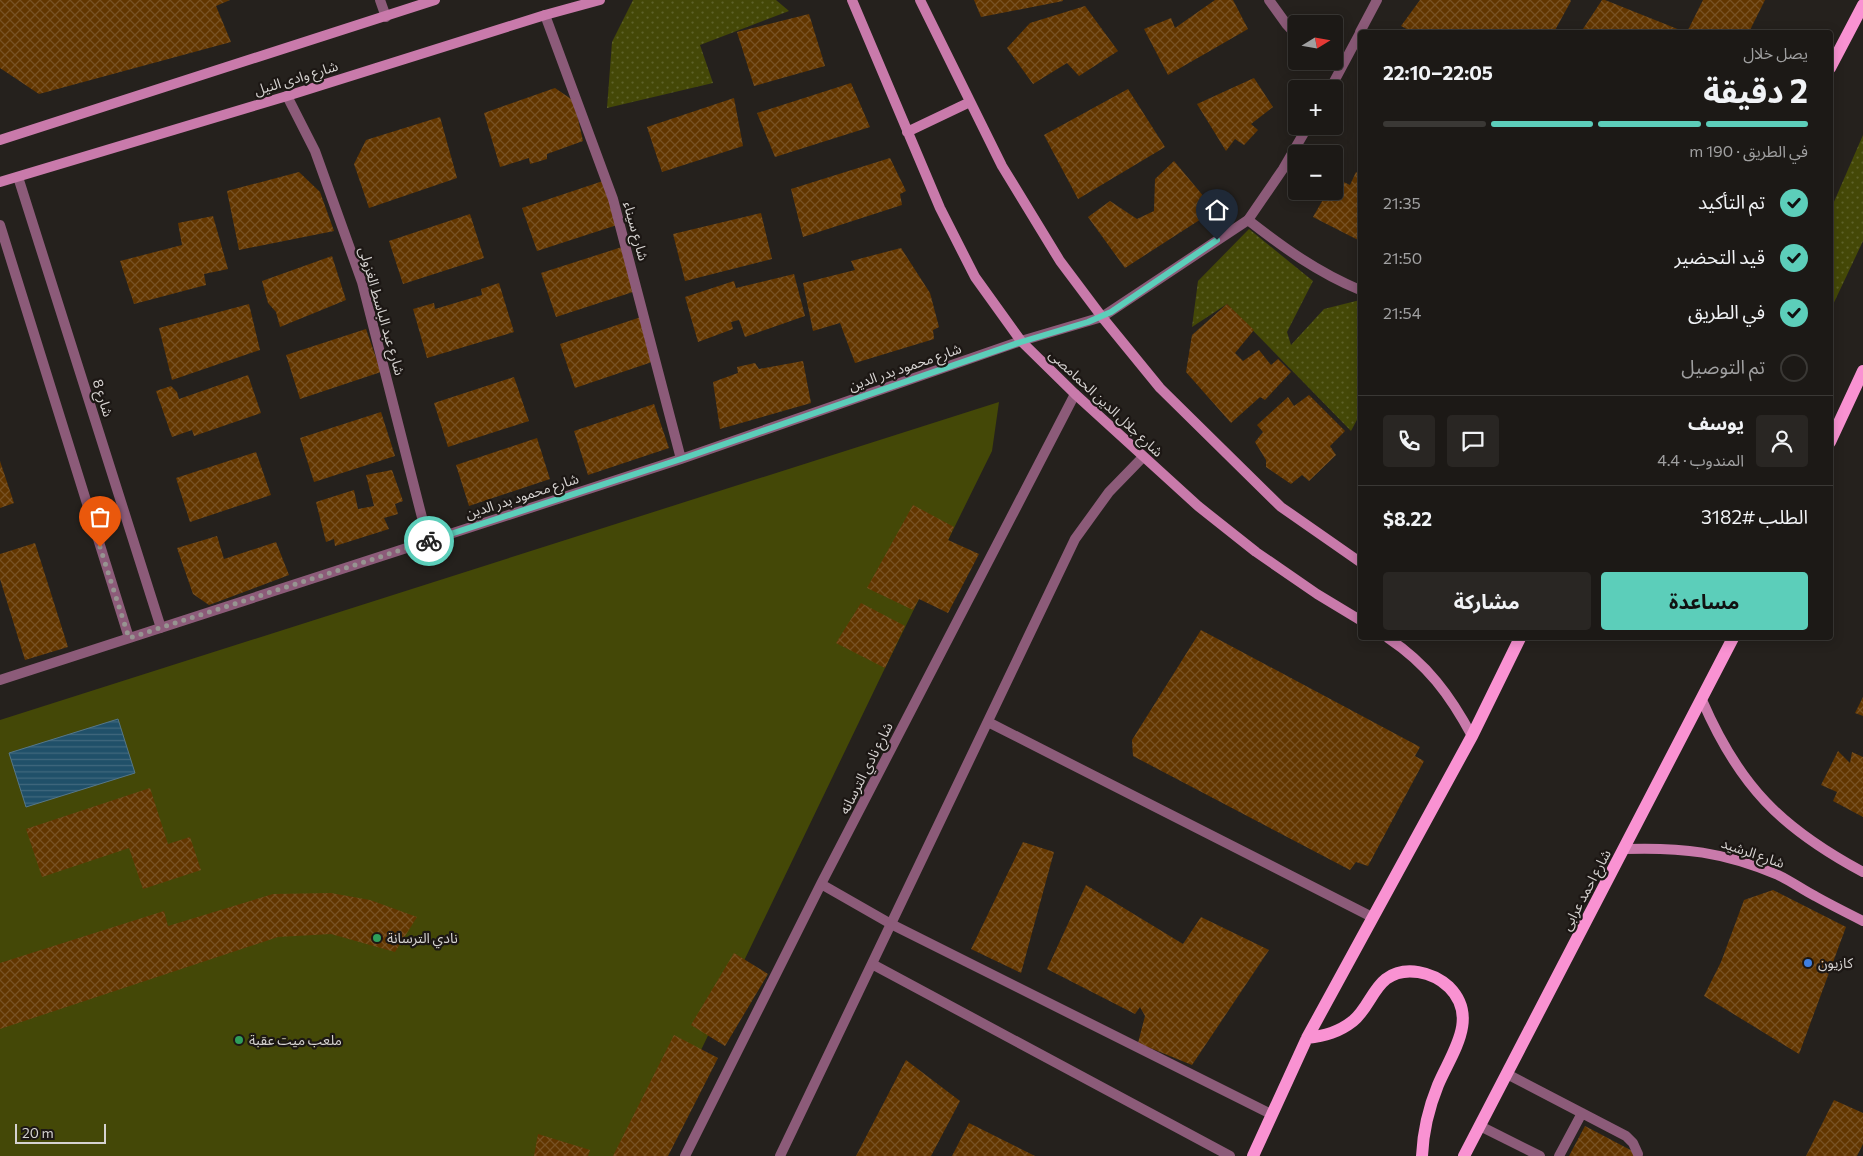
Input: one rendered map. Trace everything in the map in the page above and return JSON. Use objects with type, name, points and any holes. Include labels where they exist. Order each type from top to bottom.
[{"type":"main road","points":[[0,140],[435,0]]},
{"type":"main road","name":"شارع وادى النيل","points":[[0,182],[287,96],[545,15],[600,0]]},
{"type":"main road","name":"شارع جلال الدين الحمامصى","points":[[852,0],[940,208],[975,277],[1021,342],[1074,394],[1198,506],[1256,552],[1317,594],[1358,619]]},
{"type":"main road","points":[[920,0],[1002,166],[1055,253],[1102,317],[1160,388],[1281,507],[1358,561]]},
{"type":"main road","points":[[1833,62],[1863,5]]},
{"type":"main road","points":[[907,132],[970,102]]},
{"type":"main road","points":[[1833,431],[1863,371]]},
{"type":"main road","points":[[1391,640],[1418,660],[1434,677],[1449,695],[1472,736]]},
{"type":"main road","points":[[1253,1156],[1307,1038],[1472,736],[1519,640]]},
{"type":"main road","name":"شارع احمد عرابى","points":[[1464,1156],[1732,640]]},
{"type":"main road","points":[[1702,700],[1716,733],[1734,763],[1755,791],[1779,816],[1806,838],[1863,872]]},
{"type":"main road","name":"شارع الرشيد","points":[[1624,849],[1664,848],[1704,852],[1743,861],[1780,876],[1863,921]]},
{"type":"main road","points":[[1307,1038],[1325,1036],[1341,1030],[1355,1020],[1386,979],[1399,973],[1414,971],[1429,974],[1442,981],[1453,991],[1460,1005],[1463,1020],[1461,1035],[1438,1086],[1428,1118],[1422,1156]]},
{"type":"street","points":[[380,0],[386,17]]},
{"type":"street","points":[[1269,0],[1288,26]]},
{"type":"street","points":[[1362,30],[1377,0]]},
{"type":"street","name":"شارع سيناء","points":[[545,15],[613,199],[681,459]]},
{"type":"street","points":[[1343,57],[1358,36]]},
{"type":"street","name":"شارع عبد الباسط الغزولى","points":[[287,96],[315,151],[362,282],[428,542]]},
{"type":"street","points":[[1303,135],[1283,169],[1248,220],[1296,257],[1338,281],[1358,289]]},
{"type":"street","name":"شارع 8","points":[[18,177],[161,628]]},
{"type":"street","name":"شارع محمود بدر الدين","points":[[0,680],[681,459],[1021,342],[1102,317],[1248,220]]},
{"type":"street","points":[[0,225],[129,638]]},
{"type":"street","name":"شارع نادي الترسانه","points":[[685,1156],[822,884],[1074,394]]},
{"type":"street","points":[[780,1156],[1075,539],[1109,492],[1143,457]]},
{"type":"street","points":[[988,722],[1372,917]]},
{"type":"street","points":[[822,884],[891,924],[1271,1114]]},
{"type":"street","points":[[872,964],[1230,1156]]},
{"type":"street","points":[[1507,1074],[1626,1136],[1638,1154]]},
{"type":"street","points":[[1559,1156],[1582,1113]]},
{"type":"street","points":[[1480,1126],[1540,1156]]},
{"type":"shaded area","points":[[633,0],[776,0],[789,11],[700,45],[713,83],[607,108],[612,42]]},
{"type":"shaded area","points":[[1863,135],[1863,241],[1833,305],[1833,204]]},
{"type":"shaded area","points":[[1249,229],[1313,281],[1287,332],[1291,345],[1324,309],[1358,300],[1358,418],[1351,431],[1227,304],[1192,327],[1198,281]]},
{"type":"shaded area","name":"نادي الترسانة","points":[[999,402],[992,451],[885,668],[650,1156],[0,1156],[0,720]]},
{"type":"water","points":[[118,719],[135,773],[26,807],[9,753]]},
{"type":"building","points":[[0,0],[230,0],[216,6],[231,42],[39,94],[0,68]]},
{"type":"building","points":[[974,0],[1063,0],[1063,1],[981,17]]},
{"type":"building","points":[[1215,0],[1233,0],[1248,29],[1168,75],[1144,29],[1171,18],[1175,28]]},
{"type":"building","points":[[1420,0],[1571,1],[1555,30],[1408,30],[1401,26]]},
{"type":"building","points":[[1602,0],[1605,0],[1680,30],[1582,30]]},
{"type":"building","points":[[1703,0],[1765,0],[1750,30],[1688,30]]},
{"type":"building","points":[[1085,6],[1118,51],[1079,76],[1067,63],[1033,84],[1007,48],[1030,23]]},
{"type":"building","points":[[809,14],[825,66],[754,86],[737,32]]},
{"type":"building","points":[[1254,78],[1273,107],[1251,124],[1258,130],[1244,145],[1235,139],[1226,151],[1197,104]]},
{"type":"building","points":[[851,83],[870,127],[775,157],[757,113]]},
{"type":"building","points":[[555,88],[574,101],[583,141],[547,154],[547,159],[530,164],[529,158],[500,167],[484,113]]},
{"type":"building","points":[[1128,89],[1165,147],[1078,199],[1044,135]]},
{"type":"building","points":[[734,98],[743,146],[662,172],[647,127]]},
{"type":"building","points":[[440,117],[457,178],[369,208],[354,164],[366,140]]},
{"type":"building","points":[[890,158],[906,191],[900,194],[902,205],[803,237],[791,189]]},
{"type":"building","points":[[1174,161],[1215,210],[1125,268],[1088,217],[1110,201],[1137,219],[1154,211],[1155,179]]},
{"type":"building","points":[[299,172],[320,192],[334,231],[239,250],[227,191]]},
{"type":"building","points":[[1356,172],[1358,173],[1358,240],[1313,217],[1323,200],[1343,200],[1343,182],[1350,185]]},
{"type":"building","points":[[603,181],[617,225],[537,251],[522,208]]},
{"type":"building","points":[[761,213],[772,259],[685,281],[673,234]]},
{"type":"building","points":[[470,214],[484,258],[403,284],[389,241]]},
{"type":"building","points":[[213,216],[228,269],[204,274],[206,285],[134,304],[120,261],[182,245],[178,223]]},
{"type":"building","points":[[622,247],[636,291],[556,317],[541,273]]},
{"type":"building","points":[[901,248],[930,293],[939,327],[933,330],[934,339],[855,363],[840,323],[813,331],[803,283],[855,270],[851,261]]},
{"type":"building","points":[[332,256],[346,300],[280,327],[276,312],[268,303],[262,281]]},
{"type":"building","points":[[794,274],[805,316],[745,337],[739,320],[731,322],[733,329],[698,342],[685,297],[734,281],[736,288]]},
{"type":"building","points":[[499,283],[514,332],[427,358],[413,309],[434,303],[435,309],[482,295],[481,289]]},
{"type":"building","points":[[249,304],[260,350],[172,380],[159,328]]},
{"type":"building","points":[[1227,304],[1254,330],[1235,353],[1243,361],[1259,350],[1271,365],[1278,359],[1291,372],[1265,400],[1260,397],[1231,423],[1186,372],[1192,335]]},
{"type":"building","points":[[641,317],[655,361],[575,388],[560,344]]},
{"type":"building","points":[[366,329],[381,372],[300,399],[286,355]]},
{"type":"building","points":[[803,361],[811,403],[720,429],[713,382],[738,373],[737,367],[755,363],[759,369]]},
{"type":"building","points":[[248,375],[261,413],[194,436],[192,430],[172,437],[156,391],[171,386],[177,392],[179,399]]},
{"type":"building","points":[[514,377],[529,421],[448,447],[434,403]]},
{"type":"building","points":[[1309,395],[1345,431],[1330,446],[1336,455],[1309,481],[1302,475],[1291,484],[1266,467],[1266,460],[1255,442],[1263,432],[1257,425],[1288,397],[1294,406]]},
{"type":"building","points":[[654,404],[669,448],[588,475],[574,431]]},
{"type":"building","points":[[381,412],[395,456],[314,482],[300,438]]},
{"type":"building","points":[[537,438],[550,479],[469,506],[456,465]]},
{"type":"building","points":[[256,452],[271,495],[190,522],[176,478]]},
{"type":"building","points":[[0,461],[14,503],[0,508]]},
{"type":"building","points":[[392,470],[403,501],[395,504],[398,514],[384,518],[389,529],[335,546],[334,539],[326,542],[316,502],[354,490],[358,509],[374,506],[366,475]]},
{"type":"building","points":[[913,505],[954,527],[948,540],[979,554],[948,613],[919,599],[913,610],[867,588]]},
{"type":"building","points":[[217,536],[224,559],[276,542],[289,575],[209,605],[193,594],[177,548]]},
{"type":"building","points":[[35,543],[68,647],[25,660],[0,579],[0,554]]},
{"type":"building","points":[[861,603],[905,626],[885,668],[836,643]]},
{"type":"building","points":[[1201,630],[1420,747],[1415,756],[1424,761],[1368,866],[1356,862],[1350,870],[1133,756],[1132,740]]},
{"type":"building","points":[[1863,697],[1863,716],[1855,713]]},
{"type":"building","points":[[1838,751],[1850,763],[1852,752],[1863,757],[1863,817],[1833,801],[1837,792],[1821,785]]},
{"type":"building","points":[[150,788],[168,844],[190,837],[201,870],[143,889],[129,848],[42,877],[26,829]]},
{"type":"building","points":[[1023,842],[1054,852],[1021,973],[971,949]]},
{"type":"building","points":[[1086,885],[1183,944],[1201,917],[1269,950],[1192,1065],[1138,1043],[1145,1016],[1140,1007],[1135,1014],[1047,969]]},
{"type":"building","points":[[1773,890],[1846,927],[1799,1054],[1704,996],[1721,962],[1744,900]]},
{"type":"building","points":[[331,893],[370,900],[417,917],[395,952],[331,934],[278,937],[0,1029],[0,963],[164,911],[168,926],[273,894]]},
{"type":"building","points":[[734,953],[768,974],[725,1046],[691,1025]]},
{"type":"building","points":[[674,1035],[718,1058],[668,1156],[613,1156]]},
{"type":"building","points":[[906,1060],[960,1101],[931,1156],[856,1156]]},
{"type":"building","points":[[1834,1100],[1863,1113],[1863,1144],[1857,1156],[1806,1156]]},
{"type":"building","points":[[969,1123],[1035,1156],[952,1156]]},
{"type":"building","points":[[1585,1126],[1638,1154],[1643,1156],[1569,1156]]},
{"type":"building","points":[[538,1134],[590,1150],[588,1156],[534,1156]]},
{"type":"way so far","points":[[100,547],[129,638],[429,541]]},
{"type":"place","name":"نادي الترسانة","points":[[377,938]]},
{"type":"place","name":"كازيون","points":[[1808,963]]},
{"type":"place","name":"ملعب ميت عقبة","points":[[239,1040]]},
{"type":"route","points":[[429,541],[681,459],[1021,342],[1102,317],[1217,240]]}]
